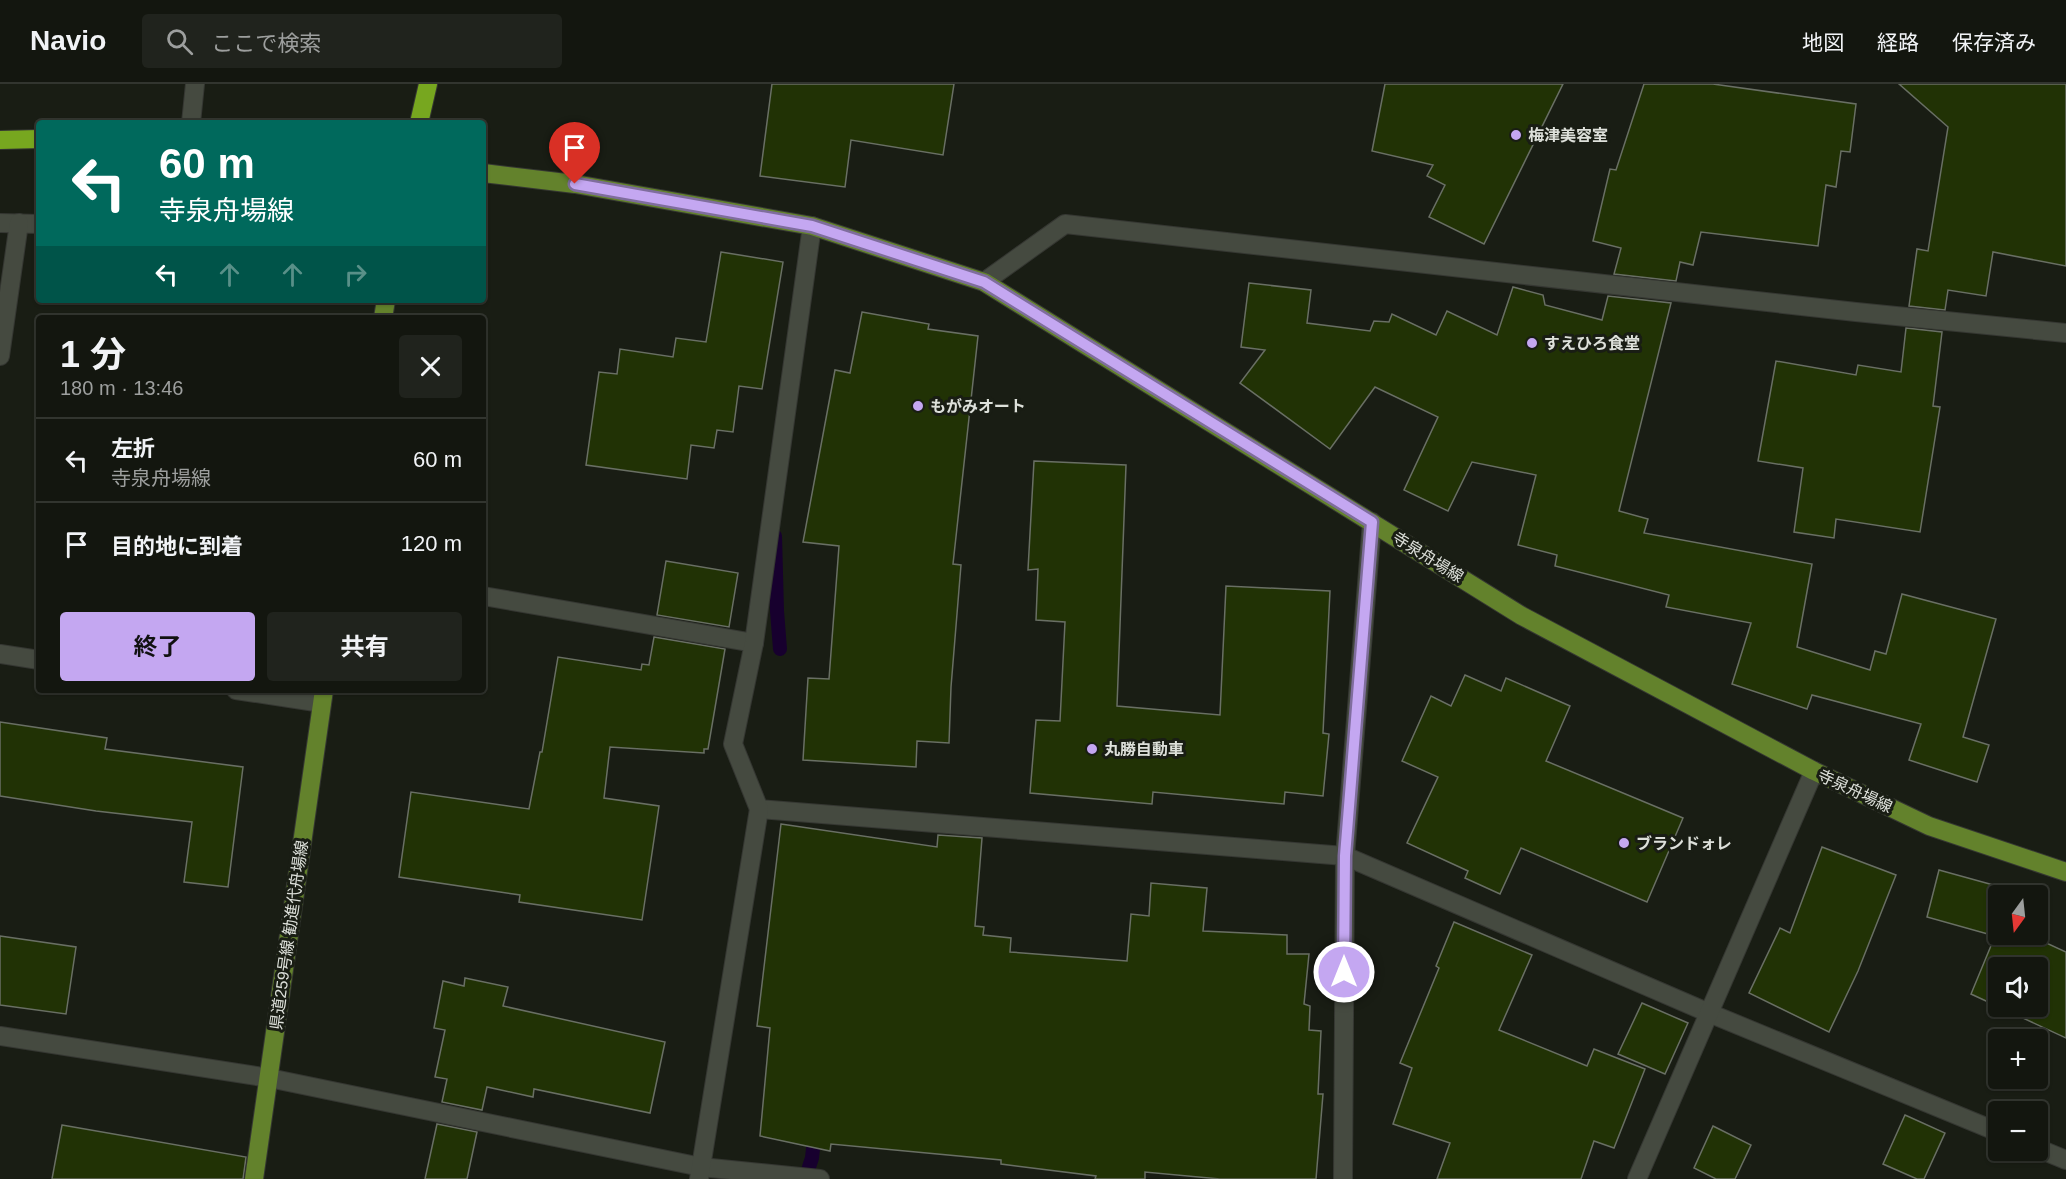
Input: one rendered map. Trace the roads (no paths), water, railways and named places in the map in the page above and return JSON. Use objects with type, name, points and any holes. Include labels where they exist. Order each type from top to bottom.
[{"type":"highway","points":[[420,120],[428,84]]},
{"type":"highway","points":[[0,140],[36,139]]},
{"type":"main road","name":"寺泉舟場線","points":[[486,173],[575,184],[812,226],[984,282],[1522,616],[1814,771],[1929,826],[2066,872]]},
{"type":"main road","name":"県道259号線 勧進代舟場線","points":[[254,1179],[323,697]]},
{"type":"street","points":[[191,120],[195,84]]},
{"type":"street","points":[[0,356],[20,222]]},
{"type":"street","points":[[0,223],[36,224]]},
{"type":"street","points":[[984,282],[1065,224],[2066,333]]},
{"type":"street","points":[[700,1173],[759,809],[733,744],[754,643],[812,226]]},
{"type":"street","points":[[1343,1179],[1345,856],[1372,522]]},
{"type":"street","points":[[486,597],[754,643]]},
{"type":"street","points":[[0,654],[36,660]]},
{"type":"street","points":[[273,693],[323,697]]},
{"type":"street","points":[[1637,1179],[1814,771]]},
{"type":"street","points":[[759,809],[1345,856],[1709,1013],[1988,1128]]},
{"type":"street","points":[[0,1036],[269,1078],[700,1173],[820,1179]]},
{"type":"street","points":[[2048,1153],[2066,1160]]},
{"type":"waterway","points":[[775,536],[780,649]]},
{"type":"waterway","points":[[809,1167],[815,1130]]},
{"type":"place","name":"梅津美容室","points":[[1516,135]]},
{"type":"place","name":"すえひろ食堂","points":[[1532,343]]},
{"type":"place","name":"もがみオート","points":[[918,406]]},
{"type":"place","name":"丸勝自動車","points":[[1092,749]]},
{"type":"place","name":"ブランドォレ","points":[[1624,843]]}]
